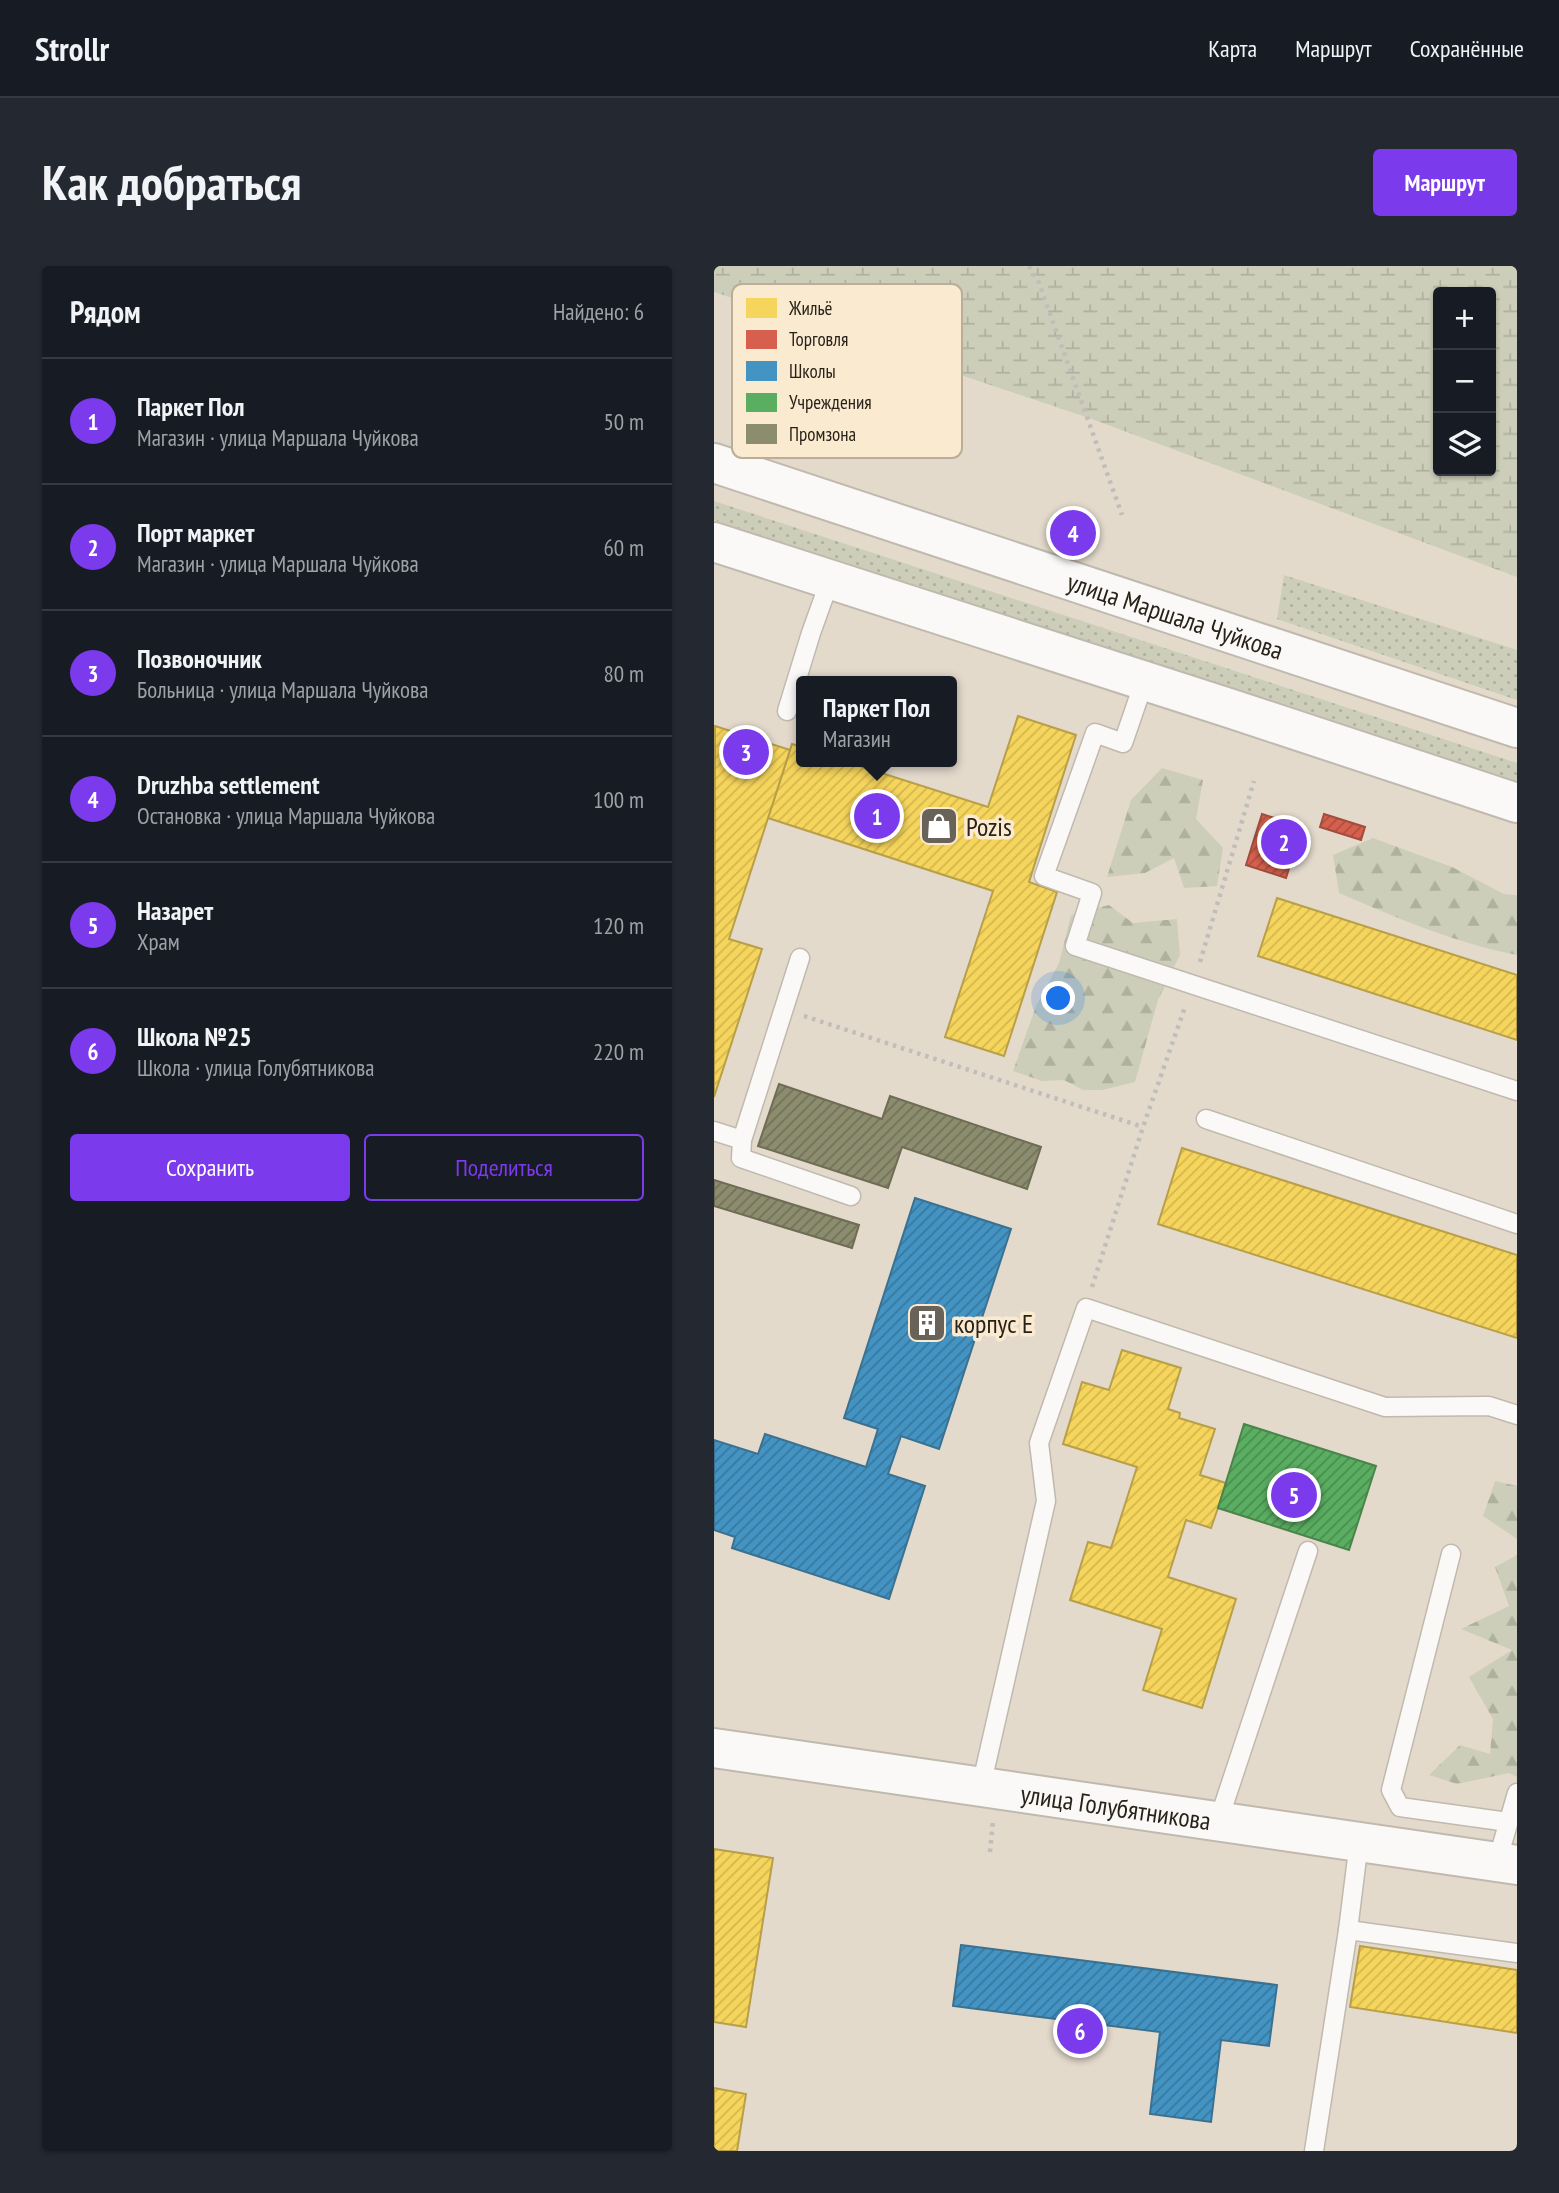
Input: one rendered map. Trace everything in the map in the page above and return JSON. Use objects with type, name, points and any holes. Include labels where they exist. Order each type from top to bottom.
[{"type":"main road","name":"улица Маршала Чуйкова","points":[[714,463],[1517,727]]},
{"type":"main road","points":[[714,542],[1517,803]]},
{"type":"main road","name":"улица Голубятникова","points":[[714,1748],[1507,1864]]},
{"type":"lane","points":[[798,676],[830,580]]},
{"type":"lane","points":[[787,711],[796,682]]},
{"type":"lane","points":[[1144,682],[1123,743],[1095,733],[1044,876],[1092,893],[1074,946],[1517,1091]]},
{"type":"lane","points":[[800,958],[742,1140],[741,1158],[851,1196]]},
{"type":"lane","points":[[1206,1119],[1517,1224]]},
{"type":"lane","points":[[714,1131],[742,1140]]},
{"type":"lane","points":[[979,1787],[1045,1501],[1039,1443],[1086,1308],[1385,1407],[1489,1406],[1517,1415]]},
{"type":"lane","points":[[1218,1822],[1308,1551]]},
{"type":"lane","points":[[1451,1554],[1391,1790],[1400,1807],[1508,1822]]},
{"type":"lane","points":[[1507,1864],[1508,1822],[1517,1793]]},
{"type":"lane","points":[[1314,2151],[1359,1842]]},
{"type":"lane","points":[[1348,1930],[1517,1953]]},
{"type":"path","points":[[1029,266],[1039,283],[1122,515]]},
{"type":"path","points":[[1086,1308],[1143,1127],[1193,984],[1254,782]]},
{"type":"path","points":[[783,1010],[1143,1127]]},
{"type":"green space","points":[[714,266],[1517,266],[1517,577],[1089,418],[962,375],[962,284],[732,284],[732,298],[714,292]]},
{"type":"green space","points":[[714,501],[1517,763],[1517,782],[714,520]]},
{"type":"green space","points":[[1284,575],[1517,650],[1517,700],[1277,619]]},
{"type":"green space","points":[[1162,768],[1203,780],[1196,819],[1223,848],[1217,886],[1184,888],[1174,858],[1145,873],[1107,877],[1131,800]]},
{"type":"green space","points":[[1373,838],[1452,867],[1504,894],[1517,895],[1517,955],[1449,937],[1339,893],[1333,855]]},
{"type":"green space","points":[[1109,905],[1133,923],[1177,919],[1180,955],[1158,1000],[1135,1082],[1102,1090],[1083,1090],[1064,1080],[1042,1081],[1013,1071],[1036,1006],[1059,963],[1071,915]]},
{"type":"green space","points":[[1495,1481],[1517,1486],[1517,1539],[1483,1516]]},
{"type":"green space","points":[[1517,1555],[1517,1777],[1509,1773],[1457,1784],[1429,1775],[1460,1745],[1490,1754],[1493,1719],[1469,1677],[1512,1650],[1461,1629],[1509,1606],[1495,1567]]},
{"type":"building: Жильё","points":[[1018,716],[1076,735],[1029,882],[1057,892],[1004,1056],[945,1037],[993,891],[768,818],[792,744],[796,745],[796,767],[863,767],[988,807]]},
{"type":"building: Жильё","points":[[715,726],[790,750],[729,939],[762,949],[714,1097]]},
{"type":"building: Жильё","points":[[1277,898],[1517,975],[1517,1040],[1258,956]]},
{"type":"building: Жильё","points":[[1182,1148],[1517,1255],[1517,1338],[1158,1224]]},
{"type":"building: Жильё","points":[[1122,1350],[1181,1368],[1168,1409],[1180,1413],[1179,1418],[1215,1429],[1200,1475],[1226,1483],[1211,1528],[1186,1520],[1168,1577],[1236,1599],[1202,1708],[1143,1690],[1162,1629],[1070,1600],[1088,1542],[1111,1548],[1137,1467],[1063,1444],[1082,1382],[1109,1390]]},
{"type":"building: Жильё","points":[[714,1849],[773,1858],[746,2027],[714,2022]]},
{"type":"building: Жильё","points":[[1360,1946],[1517,1970],[1517,2033],[1350,2007]]},
{"type":"building: Жильё","points":[[714,2088],[746,2094],[737,2151],[714,2151]]},
{"type":"building: Торговля","points":[[1262,814],[1302,827],[1286,878],[1246,865]]},
{"type":"building: Торговля","points":[[1324,814],[1365,827],[1361,840],[1320,827]]},
{"type":"building: Школы","name":"корпус Е","points":[[915,1198],[1011,1229],[939,1449],[901,1436],[888,1474],[925,1486],[889,1599],[732,1548],[735,1537],[714,1530],[714,1440],[758,1454],[765,1434],[866,1467],[878,1429],[844,1418]]},
{"type":"building: Школы","points":[[961,1945],[1277,1985],[1269,2046],[1221,2040],[1211,2122],[1150,2114],[1160,2032],[953,2006]]},
{"type":"building: Учреждения","points":[[1244,1424],[1376,1466],[1349,1550],[1218,1508]]},
{"type":"building: Промзона","points":[[779,1084],[882,1119],[890,1096],[1041,1147],[1027,1189],[902,1147],[888,1188],[758,1146]]},
{"type":"building: Промзона","points":[[714,1180],[859,1225],[852,1248],[714,1206]]},
{"type":"place","name":"Druzhba settlement","points":[[1073,533]]},
{"type":"place","name":"Позвоночник","points":[[746,752]]},
{"type":"place","name":"Паркет Пол","points":[[877,816]]},
{"type":"place","name":"Pozis","points":[[939,826]]},
{"type":"place","name":"Порт маркет","points":[[1284,842]]},
{"type":"place","name":"корпус Е","points":[[927,1323]]},
{"type":"place","name":"Назарет","points":[[1294,1495]]},
{"type":"place","name":"Школа №25","points":[[1080,2031]]}]
